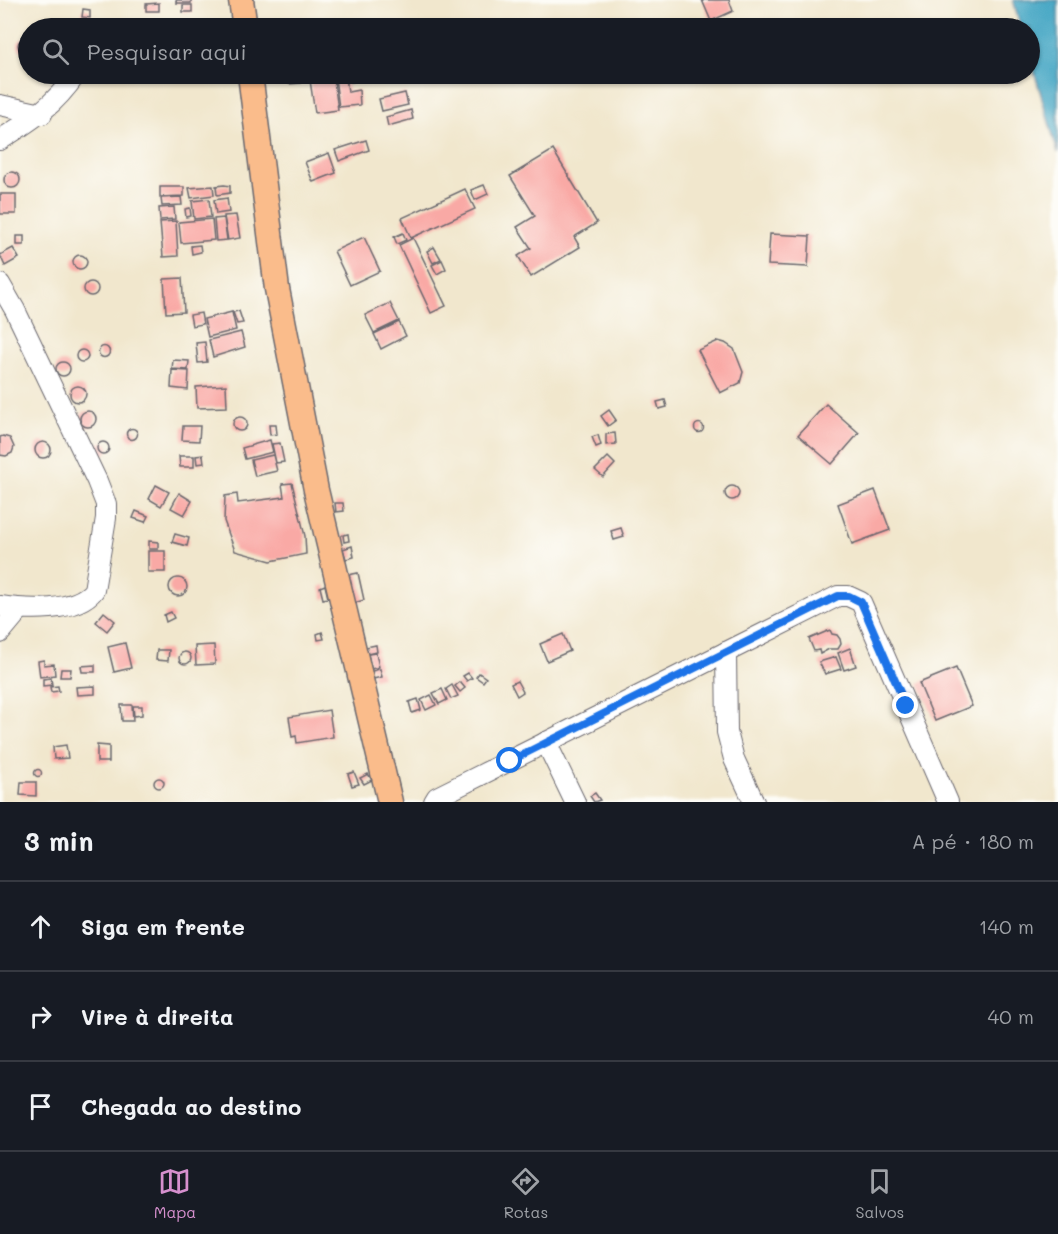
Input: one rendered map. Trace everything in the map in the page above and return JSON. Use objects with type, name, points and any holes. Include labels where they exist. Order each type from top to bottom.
[{"type":"main road","points":[[241,0],[244,18]]},
{"type":"main road","points":[[251,84],[276,289],[316,490],[390,802]]},
{"type":"street","points":[[0,140],[42,114],[69,84]]},
{"type":"street","points":[[0,105],[42,114]]},
{"type":"street","points":[[0,284],[98,481],[106,504],[106,518],[94,590],[89,596],[80,602],[44,609],[0,606]]},
{"type":"street","points":[[434,802],[437,797],[838,596],[849,596],[861,602],[948,802]]},
{"type":"street","points":[[0,633],[20,609]]},
{"type":"street","points":[[726,652],[727,732],[734,759],[754,802]]},
{"type":"street","points":[[546,742],[575,802]]},
{"type":"water","points":[[1013,0],[1058,0],[1058,153],[1038,84],[1040,84],[1040,18],[1018,18]]},
{"type":"building","points":[[176,0],[191,0],[191,3],[176,3]]},
{"type":"building","points":[[702,0],[729,0],[733,11],[718,18],[710,18]]},
{"type":"building","points":[[159,3],[159,11],[146,11],[146,4]]},
{"type":"building","points":[[183,5],[192,5],[192,12],[183,12]]},
{"type":"building","points":[[83,9],[90,10],[90,18],[82,17]]},
{"type":"building","points":[[311,84],[334,84],[338,110],[315,113]]},
{"type":"building","points":[[336,84],[347,84],[348,92],[359,90],[360,105],[339,107]]},
{"type":"building","points":[[405,93],[408,105],[382,111],[379,99]]},
{"type":"building","points":[[411,110],[413,119],[388,126],[386,117]]},
{"type":"building","points":[[366,140],[369,150],[339,161],[335,150]]},
{"type":"building","points":[[553,150],[597,223],[574,237],[580,247],[531,277],[518,256],[531,248],[517,227],[535,216],[510,176]]},
{"type":"building","points":[[329,153],[336,173],[313,182],[305,162]]},
{"type":"building","points":[[12,172],[20,180],[12,188],[4,180]]},
{"type":"building","points":[[484,185],[488,194],[475,200],[471,190]]},
{"type":"building","points":[[213,186],[214,195],[191,198],[189,188]]},
{"type":"building","points":[[216,186],[230,186],[230,193],[217,195]]},
{"type":"building","points":[[160,187],[184,187],[184,196],[160,197]]},
{"type":"building","points":[[465,189],[475,209],[411,238],[402,218]]},
{"type":"building","points":[[0,194],[16,194],[16,214],[0,214]]},
{"type":"building","points":[[181,197],[182,205],[162,206],[161,198]]},
{"type":"building","points":[[227,198],[229,212],[216,214],[214,200]]},
{"type":"building","points":[[209,199],[211,217],[194,219],[192,201]]},
{"type":"building","points":[[174,207],[175,219],[160,220],[159,208]]},
{"type":"building","points":[[190,208],[191,216],[186,217],[185,209]]},
{"type":"building","points":[[236,215],[240,238],[228,240],[224,216]]},
{"type":"building","points":[[224,218],[227,240],[216,241],[214,219]]},
{"type":"building","points":[[212,219],[214,240],[181,243],[179,222]]},
{"type":"building","points":[[176,221],[178,256],[163,257],[160,222]]},
{"type":"building","points":[[403,233],[406,240],[397,244],[394,237]]},
{"type":"building","points":[[770,234],[810,236],[808,267],[768,265]]},
{"type":"building","points":[[17,236],[24,236],[24,245],[17,245]]},
{"type":"building","points":[[364,237],[380,271],[350,285],[334,251]]},
{"type":"building","points":[[413,238],[446,306],[431,313],[399,245]]},
{"type":"building","points":[[200,245],[201,252],[192,254],[191,246]]},
{"type":"building","points":[[434,247],[441,259],[433,263],[427,251]]},
{"type":"building","points":[[13,248],[19,258],[5,266],[0,255]]},
{"type":"building","points":[[80,255],[85,257],[87,262],[85,267],[80,269],[75,267],[73,262],[75,257]]},
{"type":"building","points":[[442,260],[446,269],[437,274],[432,265]]},
{"type":"building","points":[[182,278],[184,312],[166,313],[164,279]]},
{"type":"building","points":[[88,282],[94,282],[98,289],[94,296],[88,296],[84,292],[84,286]]},
{"type":"building","points":[[390,303],[399,321],[374,333],[365,315]]},
{"type":"building","points":[[239,311],[243,323],[237,324],[233,312]]},
{"type":"building","points":[[232,312],[236,330],[208,337],[204,319]]},
{"type":"building","points":[[201,313],[203,324],[192,326],[190,315]]},
{"type":"building","points":[[399,322],[406,336],[381,349],[374,334]]},
{"type":"building","points":[[241,332],[245,347],[213,357],[209,340]]},
{"type":"building","points":[[718,341],[734,349],[743,372],[740,383],[720,393],[698,350]]},
{"type":"building","points":[[205,342],[207,362],[198,363],[196,343]]},
{"type":"building","points":[[104,346],[110,352],[104,358],[98,352]]},
{"type":"building","points":[[84,350],[88,356],[84,362],[80,362],[76,354]]},
{"type":"building","points":[[173,360],[189,361],[188,370],[172,369]]},
{"type":"building","points":[[63,362],[68,364],[70,369],[68,374],[63,376],[58,374],[56,369],[58,364]]},
{"type":"building","points":[[172,370],[189,371],[188,390],[171,388]]},
{"type":"building","points":[[226,385],[227,407],[197,408],[196,387]]},
{"type":"building","points":[[78,386],[86,394],[78,402],[70,394]]},
{"type":"building","points":[[665,400],[667,407],[659,409],[657,402]]},
{"type":"building","points":[[826,404],[859,433],[832,464],[798,435]]},
{"type":"building","points":[[609,410],[616,420],[608,426],[601,416]]},
{"type":"building","points":[[85,411],[91,411],[96,419],[94,425],[85,427],[80,422],[80,416]]},
{"type":"building","points":[[237,417],[243,417],[247,424],[243,431],[237,431],[233,427],[233,421]]},
{"type":"building","points":[[699,424],[703,428],[699,432],[695,428]]},
{"type":"building","points":[[269,425],[276,425],[277,434],[270,435]]},
{"type":"building","points":[[183,426],[200,426],[199,441],[182,440]]},
{"type":"building","points":[[132,429],[136,430],[136,438],[132,439],[128,438],[127,434],[128,430]]},
{"type":"building","points":[[615,433],[616,444],[606,445],[606,434]]},
{"type":"building","points":[[598,435],[601,445],[596,447],[592,437]]},
{"type":"building","points":[[0,437],[10,438],[14,447],[12,453],[6,456],[0,455]]},
{"type":"building","points":[[270,440],[273,452],[245,459],[242,448]]},
{"type":"building","points":[[43,442],[49,444],[51,450],[49,456],[43,458],[37,456],[35,450],[37,444]]},
{"type":"building","points":[[103,442],[109,448],[103,454],[97,448]]},
{"type":"building","points":[[280,443],[284,462],[276,463],[272,444]]},
{"type":"building","points":[[203,455],[204,463],[197,464],[196,456]]},
{"type":"building","points":[[273,455],[277,471],[255,476],[251,460]]},
{"type":"building","points":[[179,456],[194,456],[194,467],[180,467]]},
{"type":"building","points":[[608,457],[615,464],[603,477],[595,470]]},
{"type":"building","points":[[292,483],[305,536],[306,554],[271,561],[235,551],[224,521],[225,496],[237,494],[238,503],[284,497],[282,484]]},
{"type":"building","points":[[156,485],[169,492],[161,506],[149,499]]},
{"type":"building","points":[[729,486],[735,486],[739,493],[735,500],[729,500],[725,496],[725,490]]},
{"type":"building","points":[[875,490],[890,530],[852,544],[838,504]]},
{"type":"building","points":[[179,493],[192,501],[184,515],[171,508]]},
{"type":"building","points":[[335,503],[343,503],[344,511],[336,512]]},
{"type":"building","points":[[136,511],[148,516],[145,522],[133,518]]},
{"type":"building","points":[[621,528],[624,537],[614,540],[611,531]]},
{"type":"building","points":[[175,534],[189,538],[187,546],[172,542]]},
{"type":"building","points":[[348,534],[349,541],[344,542],[343,535]]},
{"type":"building","points":[[149,541],[158,542],[158,549],[149,549]]},
{"type":"building","points":[[352,546],[354,557],[346,559],[343,549]]},
{"type":"building","points":[[148,551],[165,551],[165,572],[148,572]]},
{"type":"building","points":[[358,573],[364,600],[354,603],[348,575]]},
{"type":"building","points":[[178,578],[184,581],[187,587],[184,593],[178,596],[172,593],[169,587],[172,581]]},
{"type":"building","points":[[325,585],[328,598],[323,599],[320,587]]},
{"type":"building","points":[[104,612],[115,621],[107,631],[96,622]]},
{"type":"building","points":[[171,612],[174,618],[166,622],[164,615]]},
{"type":"building","points":[[830,630],[840,639],[841,644],[838,649],[829,649],[820,654],[819,650],[814,651],[809,639]]},
{"type":"building","points":[[322,632],[324,639],[318,640],[317,634]]},
{"type":"building","points":[[563,634],[570,651],[547,661],[540,644]]},
{"type":"building","points":[[125,643],[131,668],[114,672],[108,647]]},
{"type":"building","points":[[214,645],[215,664],[196,665],[195,646]]},
{"type":"building","points":[[376,645],[377,652],[367,654],[366,647]]},
{"type":"building","points":[[850,648],[856,666],[844,670],[838,653]]},
{"type":"building","points":[[157,650],[169,650],[168,661],[156,660]]},
{"type":"building","points":[[187,652],[191,658],[187,664],[183,664],[179,656]]},
{"type":"building","points":[[376,653],[379,667],[371,669],[368,654]]},
{"type":"building","points":[[836,657],[841,669],[825,674],[819,662]]},
{"type":"building","points":[[44,660],[44,665],[54,664],[55,675],[40,677],[38,661]]},
{"type":"building","points":[[95,665],[95,672],[82,672],[81,666]]},
{"type":"building","points":[[956,668],[972,706],[935,721],[919,683]]},
{"type":"building","points":[[61,669],[71,669],[70,677],[60,677]]},
{"type":"building","points":[[380,669],[382,677],[373,679],[372,671]]},
{"type":"building","points":[[468,673],[472,678],[467,681],[463,676]]},
{"type":"building","points":[[479,673],[486,678],[483,682],[476,677]]},
{"type":"building","points":[[51,678],[52,685],[43,686],[43,679]]},
{"type":"building","points":[[517,681],[523,692],[517,696],[511,684]]},
{"type":"building","points":[[460,682],[465,688],[460,692],[455,686]]},
{"type":"building","points":[[452,685],[458,696],[451,699],[446,689]]},
{"type":"building","points":[[58,686],[59,691],[51,692],[50,687]]},
{"type":"building","points":[[95,686],[95,694],[77,695],[76,687]]},
{"type":"building","points":[[442,689],[447,700],[439,704],[433,693]]},
{"type":"building","points":[[431,695],[436,705],[426,710],[421,700]]},
{"type":"building","points":[[418,699],[421,710],[412,713],[409,702]]},
{"type":"building","points":[[121,705],[132,705],[133,721],[122,721]]},
{"type":"building","points":[[133,706],[142,706],[142,715],[134,716]]},
{"type":"building","points":[[329,710],[333,737],[297,743],[296,736],[292,737],[289,717]]},
{"type":"building","points":[[66,745],[68,758],[54,759],[53,747]]},
{"type":"building","points":[[97,745],[109,746],[109,762],[97,762]]},
{"type":"building","points":[[38,770],[41,773],[38,776],[35,773]]},
{"type":"building","points":[[354,772],[359,784],[352,786],[348,774]]},
{"type":"building","points":[[368,774],[372,780],[364,784],[360,778]]},
{"type":"building","points":[[159,778],[163,779],[163,787],[159,788],[155,787],[154,783],[155,779]]},
{"type":"building","points":[[21,782],[36,782],[36,796],[20,795]]},
{"type":"building","points":[[595,793],[600,800],[594,802],[590,796]]},
{"type":"route","points":[[510,761],[838,596],[849,596],[861,602],[906,706]]}]
